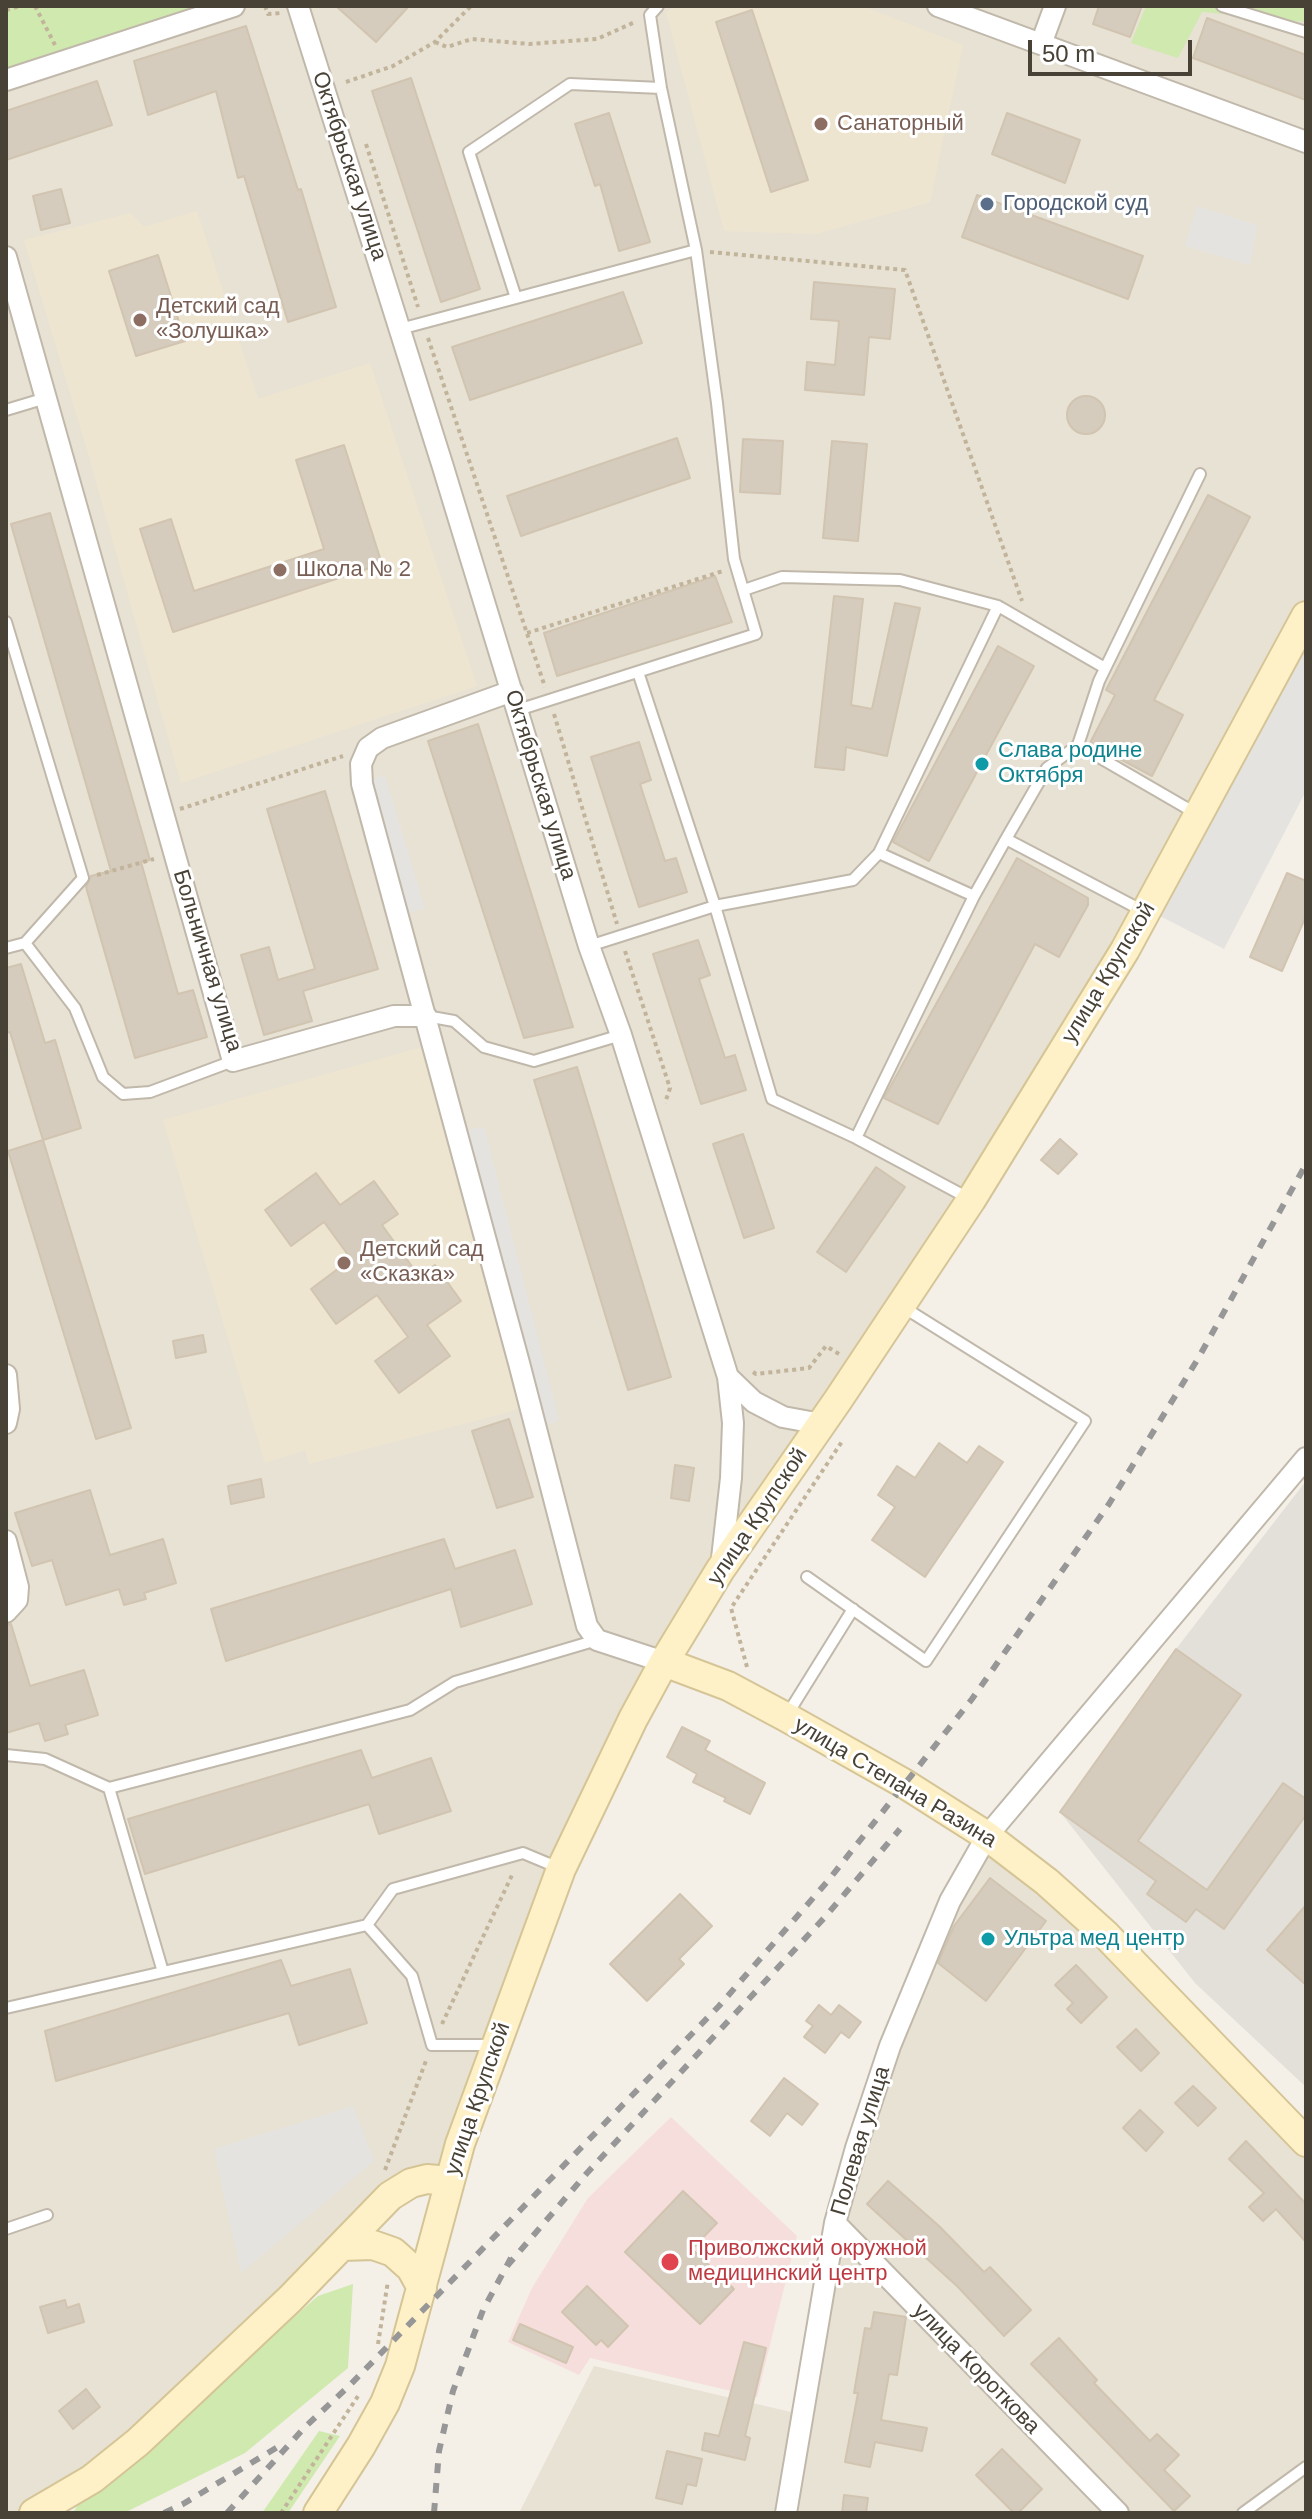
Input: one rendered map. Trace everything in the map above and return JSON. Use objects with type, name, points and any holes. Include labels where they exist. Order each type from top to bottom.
[{"type":"street","points":[[6,80],[234,6]]},
{"type":"street","points":[[938,6],[1306,142]]},
{"type":"street","points":[[1041,44],[1055,6]]},
{"type":"street","name":"Октябрьская улица","points":[[299,9],[589,946],[621,1035],[728,1377],[733,1423],[731,1478],[720,1570]]},
{"type":"street","name":"Больничная улица","points":[[6,257],[233,1061],[394,1016],[426,1016]]},
{"type":"street","name":"улица Крупской","points":[[318,2513],[385,2403],[400,2366],[449,2181],[496,2045],[561,1869],[610,1764],[664,1662],[720,1570],[834,1430],[859,1368],[971,1200],[1117,963],[1306,616]]},
{"type":"street","points":[[515,701],[382,738],[368,748],[361,764],[362,784],[587,1626],[597,1640],[664,1662]]},
{"type":"street","points":[[728,1377],[754,1402],[783,1417],[834,1430]]},
{"type":"street","points":[[6,1423],[9,1409],[7,1386]]},
{"type":"street","name":"Полевая улица","points":[[786,2513],[835,2223],[890,2046],[950,1901],[987,1836],[1306,1458]]},
{"type":"street","points":[[6,1541],[18,1587],[17,1600],[6,1612]]},
{"type":"street","name":"улица Степана Разина","points":[[664,1662],[728,1686],[786,1717],[905,1784],[987,1836],[1047,1882],[1106,1935],[1306,2142]]},
{"type":"street","points":[[34,2513],[92,2479],[138,2442],[290,2299],[381,2204],[411,2183],[427,2179],[449,2181]]},
{"type":"street","name":"улица Короткова","points":[[835,2223],[1118,2513]]},
{"type":"street","points":[[343,2246],[373,2245],[393,2252],[411,2268],[422,2288]]},
{"type":"lane","points":[[1222,6],[1306,32]]},
{"type":"lane","points":[[515,701],[549,699],[756,634],[736,567],[696,250],[661,88],[654,10]]},
{"type":"lane","points":[[516,298],[469,152],[570,84],[661,88]]},
{"type":"lane","points":[[400,329],[696,250]]},
{"type":"lane","points":[[6,410],[46,398]]},
{"type":"lane","points":[[856,1138],[974,896],[1006,839],[1047,768],[1078,745],[1105,668],[1200,474]]},
{"type":"lane","points":[[744,590],[782,577],[900,580],[998,606],[1105,668]]},
{"type":"lane","points":[[589,946],[715,906],[853,880],[879,853],[998,606]]},
{"type":"lane","points":[[6,622],[83,878],[25,943],[6,948]]},
{"type":"lane","points":[[638,672],[715,906],[772,1099],[856,1138],[971,1200]]},
{"type":"lane","points":[[1078,745],[1198,815]]},
{"type":"lane","points":[[1006,839],[1146,912]]},
{"type":"lane","points":[[879,853],[974,896]]},
{"type":"lane","points":[[25,943],[75,1008],[103,1077],[123,1094],[150,1092],[233,1061]]},
{"type":"lane","points":[[426,1016],[454,1021],[484,1047],[534,1061],[621,1035]]},
{"type":"lane","points":[[807,1577],[926,1661],[1085,1421],[901,1306]]},
{"type":"lane","points":[[786,1717],[853,1609]]},
{"type":"lane","points":[[6,1755],[45,1759],[109,1788],[410,1710],[455,1682],[597,1640]]},
{"type":"lane","points":[[109,1788],[163,1972]]},
{"type":"lane","points":[[6,2008],[367,1925],[393,1889],[523,1853],[561,1869]]},
{"type":"lane","points":[[367,1925],[412,1976],[432,2045],[496,2045]]},
{"type":"lane","points":[[6,2229],[47,2215]]},
{"type":"lane","points":[[1243,2513],[1306,2467]]},
{"type":"path","points":[[6,10],[21,6]]},
{"type":"path","points":[[35,6],[63,61]]},
{"type":"path","points":[[265,6],[268,14],[299,9]]},
{"type":"path","points":[[346,82],[393,66],[435,42],[471,6]]},
{"type":"path","points":[[435,42],[447,47],[472,39],[529,44],[597,39],[654,10]]},
{"type":"path","points":[[365,142],[549,699],[620,936],[670,1088],[665,1102],[670,1117]]},
{"type":"path","points":[[696,250],[905,270],[1030,622]]},
{"type":"path","points":[[527,633],[736,567]]},
{"type":"path","points":[[163,814],[368,748]]},
{"type":"path","points":[[83,878],[175,854]]},
{"type":"path","points":[[750,1370],[756,1374],[809,1368],[826,1346],[859,1368]]},
{"type":"path","points":[[749,1673],[731,1608],[834,1430]]},
{"type":"shaded area","points":[[234,6],[1306,6],[1306,616],[1125,950],[633,1719],[449,2181],[427,2179],[290,2299],[34,2513],[6,2513],[6,80]]},
{"type":"shaded area","name":"Санаторный","points":[[677,6],[862,6],[963,45],[930,202],[816,234],[724,231],[666,12]]},
{"type":"shaded area","points":[[1197,206],[1257,225],[1250,265],[1185,246]]},
{"type":"shaded area","name":"Школа № 2","points":[[197,211],[258,399],[370,363],[477,686],[181,783],[24,240],[131,213],[144,227]]},
{"type":"shaded area","points":[[1306,629],[1306,791],[1224,949],[1156,914]]},
{"type":"shaded area","points":[[385,776],[425,908],[409,913],[370,779]]},
{"type":"shaded area","name":"Детский сад «Сказка»","points":[[422,1047],[522,1405],[513,1411],[309,1464],[305,1450],[265,1463],[163,1120]]},
{"type":"shaded area","points":[[484,1127],[559,1420],[544,1427],[467,1130]]},
{"type":"shaded area","points":[[1306,1481],[1306,2087],[1195,1983],[1060,1812],[1176,1649]]},
{"type":"shaded area","points":[[987,1836],[1306,2142],[1306,2513],[519,2513],[594,2366],[804,2415],[856,2148]]},
{"type":"shaded area","points":[[353,2106],[374,2161],[241,2273],[214,2149]]},
{"type":"shaded area","name":"Приволжский окружной медицинский центр","points":[[671,2117],[797,2236],[757,2397],[590,2358],[579,2375],[508,2342],[532,2288],[588,2198]]},
{"type":"green space","points":[[6,6],[232,6],[6,75]]},
{"type":"green space","points":[[1146,6],[1306,6],[1306,22],[1202,12],[1178,58],[1131,43]]},
{"type":"green space","points":[[353,2284],[348,2368],[245,2453],[124,2513],[73,2513],[83,2496],[178,2419],[318,2296]]},
{"type":"green space","points":[[319,2431],[340,2436],[288,2513],[262,2513]]},
{"type":"building","points":[[336,6],[409,6],[376,42]]},
{"type":"building","points":[[1099,6],[1142,6],[1130,37],[1093,24]]},
{"type":"building","points":[[752,10],[808,180],[771,192],[716,22]]},
{"type":"building","points":[[1207,18],[1306,55],[1306,100],[1193,58]]},
{"type":"building","points":[[246,26],[298,190],[301,189],[336,307],[288,322],[244,176],[238,178],[216,91],[148,115],[134,61]]},
{"type":"building","points":[[411,78],[480,289],[441,302],[372,91]]},
{"type":"building","points":[[97,81],[112,125],[6,160],[6,111]]},
{"type":"building","points":[[609,113],[650,242],[619,251],[600,184],[595,186],[575,124]]},
{"type":"building","points":[[1007,113],[1080,140],[1065,183],[992,154]]},
{"type":"building","points":[[61,189],[70,223],[41,230],[33,196]]},
{"type":"building","name":"Городской суд","points":[[977,195],[1143,256],[1128,299],[962,237]]},
{"type":"building","points":[[158,255],[185,341],[136,356],[109,271]]},
{"type":"building","points":[[814,282],[895,289],[890,339],[869,337],[864,395],[805,390],[807,362],[835,365],[839,321],[811,319]]},
{"type":"building","points":[[623,292],[642,343],[470,400],[452,347]]},
{"type":"building","points":[[1086,396],[1100,401],[1105,415],[1100,429],[1086,434],[1072,429],[1067,415],[1072,401]]},
{"type":"building","points":[[677,438],[690,478],[521,536],[507,496]]},
{"type":"building","points":[[743,439],[783,441],[780,494],[740,492]]},
{"type":"building","points":[[832,441],[867,444],[858,541],[823,538]]},
{"type":"building","points":[[344,445],[382,564],[173,632],[140,529],[171,519],[194,591],[324,549],[296,460]]},
{"type":"building","points":[[1208,495],[1250,517],[1154,700],[1183,715],[1152,776],[1090,743],[1115,695],[1106,690]]},
{"type":"building","points":[[50,513],[150,860],[141,862],[178,994],[193,990],[207,1037],[135,1058],[86,887],[91,876],[111,871],[11,524]]},
{"type":"building","points":[[715,576],[732,622],[557,676],[544,633]]},
{"type":"building","points":[[834,596],[863,599],[851,705],[872,709],[895,603],[920,608],[887,756],[846,747],[844,770],[815,767]]},
{"type":"building","points":[[998,646],[1034,666],[929,861],[893,842]]},
{"type":"building","points":[[478,724],[573,1027],[524,1038],[428,741]]},
{"type":"building","points":[[639,742],[651,780],[640,784],[665,861],[676,858],[687,892],[639,907],[591,757]]},
{"type":"building","points":[[325,791],[378,969],[303,991],[312,1021],[264,1035],[241,955],[269,947],[278,980],[315,969],[267,809]]},
{"type":"building","points":[[1017,858],[1088,898],[1088,905],[1059,957],[1035,944],[938,1124],[884,1098]]},
{"type":"building","points":[[1287,873],[1306,881],[1306,916],[1282,971],[1250,957]]},
{"type":"building","points":[[698,940],[710,975],[699,979],[725,1058],[735,1055],[746,1090],[701,1104],[653,954]]},
{"type":"building","points":[[21,964],[45,1043],[55,1040],[81,1128],[43,1140],[10,1032],[6,1033],[6,968]]},
{"type":"building","points":[[577,1067],[671,1377],[628,1390],[534,1080]]},
{"type":"building","points":[[743,1134],[774,1228],[744,1238],[713,1144]]},
{"type":"building","points":[[1060,1139],[1077,1154],[1058,1174],[1041,1160]]},
{"type":"building","points":[[43,1140],[131,1428],[96,1439],[8,1151]]},
{"type":"building","points":[[876,1167],[905,1187],[846,1272],[817,1252]]},
{"type":"building","points":[[316,1173],[340,1205],[374,1181],[398,1214],[382,1225],[419,1276],[435,1265],[461,1301],[427,1325],[450,1356],[399,1393],[375,1361],[408,1337],[377,1295],[336,1324],[311,1289],[351,1259],[324,1222],[291,1246],[265,1210]]},
{"type":"building","points":[[203,1335],[206,1352],[176,1358],[173,1341]]},
{"type":"building","points":[[509,1419],[533,1497],[497,1508],[472,1431]]},
{"type":"building","points":[[939,1443],[967,1463],[979,1446],[1003,1462],[925,1577],[872,1540],[895,1507],[878,1495],[897,1466],[915,1478]]},
{"type":"building","points":[[675,1465],[694,1468],[689,1501],[671,1498]]},
{"type":"building","points":[[261,1479],[264,1497],[231,1504],[228,1486]]},
{"type":"building","points":[[90,1490],[110,1555],[163,1539],[176,1583],[144,1593],[146,1599],[124,1605],[119,1589],[66,1605],[52,1560],[32,1566],[15,1513]]},
{"type":"building","points":[[444,1539],[455,1569],[515,1550],[532,1604],[461,1627],[451,1589],[226,1661],[211,1609]]},
{"type":"building","points":[[11,1624],[30,1686],[84,1670],[98,1715],[65,1725],[68,1734],[45,1741],[39,1723],[6,1733],[6,1625]]},
{"type":"building","points":[[1176,1649],[1241,1695],[1138,1841],[1207,1890],[1283,1783],[1306,1799],[1306,1815],[1224,1929],[1196,1909],[1186,1922],[1147,1894],[1156,1881],[1060,1812]]},
{"type":"building","points":[[682,1727],[710,1741],[705,1750],[765,1783],[750,1814],[693,1782],[697,1774],[667,1757]]},
{"type":"building","points":[[361,1750],[372,1778],[431,1758],[451,1811],[379,1834],[369,1804],[145,1874],[128,1819]]},
{"type":"building","name":"Ультра мед центр","points":[[990,1878],[1046,1921],[986,2001],[938,1963],[954,1926]]},
{"type":"building","points":[[680,1894],[712,1926],[679,1959],[684,1964],[647,2001],[610,1964]]},
{"type":"building","points":[[1306,1905],[1306,1985],[1267,1950]]},
{"type":"building","points":[[281,1960],[291,1986],[350,1969],[367,2023],[299,2045],[289,2013],[56,2081],[45,2031]]},
{"type":"building","points":[[1076,1965],[1107,1997],[1081,2023],[1067,2009],[1073,2003],[1055,1985]]},
{"type":"building","points":[[819,2005],[831,2015],[839,2005],[861,2022],[849,2038],[841,2032],[825,2053],[804,2037],[813,2026],[806,2021]]},
{"type":"building","points":[[1136,2029],[1159,2053],[1141,2071],[1117,2047]]},
{"type":"building","points":[[784,2078],[818,2104],[802,2125],[787,2113],[770,2136],[751,2121]]},
{"type":"building","points":[[1193,2086],[1216,2108],[1198,2126],[1175,2103]]},
{"type":"building","points":[[1140,2110],[1163,2132],[1146,2151],[1123,2128]]},
{"type":"building","points":[[1246,2141],[1306,2204],[1306,2242],[1276,2209],[1263,2221],[1249,2207],[1264,2193],[1229,2159]]},
{"type":"building","points":[[888,2181],[939,2226],[984,2272],[990,2267],[1031,2310],[1004,2336],[958,2287],[867,2204]]},
{"type":"building","points":[[683,2191],[717,2223],[692,2249],[734,2289],[700,2324],[625,2252]]},
{"type":"building","points":[[587,2286],[628,2326],[608,2347],[601,2340],[596,2345],[562,2312]]},
{"type":"building","points":[[65,2300],[67,2308],[79,2304],[84,2322],[48,2333],[40,2307]]},
{"type":"building","points":[[874,2312],[906,2317],[897,2375],[889,2374],[881,2420],[927,2428],[922,2451],[875,2442],[870,2467],[845,2462],[858,2393],[854,2393],[865,2328],[871,2329]]},
{"type":"building","points":[[520,2324],[573,2347],[566,2363],[513,2340]]},
{"type":"building","points":[[1059,2338],[1097,2380],[1094,2383],[1150,2441],[1157,2434],[1179,2455],[1164,2470],[1190,2496],[1174,2511],[1031,2364]]},
{"type":"building","points":[[744,2342],[766,2348],[745,2436],[750,2438],[745,2460],[702,2450],[705,2433],[719,2436]]},
{"type":"building","points":[[86,2389],[100,2407],[73,2429],[59,2411]]},
{"type":"building","points":[[1002,2449],[1042,2489],[1018,2513],[1014,2513],[976,2475]]},
{"type":"building","points":[[667,2451],[702,2459],[696,2486],[687,2484],[682,2504],[656,2498]]},
{"type":"building","points":[[844,2495],[868,2498],[866,2513],[842,2513]]},
{"type":"railway","points":[[227,2513],[305,2427],[349,2386],[719,2006],[827,1882],[972,1699],[1109,1504],[1199,1357],[1306,1164]]},
{"type":"railway","points":[[507,2266],[587,2173],[825,1917],[900,1829]]},
{"type":"railway","points":[[434,2513],[439,2451],[453,2391],[483,2310],[511,2258]]},
{"type":"railway","points":[[164,2513],[281,2445]]},
{"type":"place","name":"Санаторный","points":[[821,124]]},
{"type":"place","name":"Городской суд","points":[[987,204]]},
{"type":"place","name":"Детский сад «Золушка»","points":[[140,320]]},
{"type":"place","name":"Школа № 2","points":[[280,570]]},
{"type":"place","name":"Слава родине Октября","points":[[982,764]]},
{"type":"place","name":"Детский сад «Сказка»","points":[[344,1263]]},
{"type":"place","name":"Ультра мед центр","points":[[988,1939]]},
{"type":"place","name":"Приволжский окружной медицинский центр","points":[[670,2262]]}]
